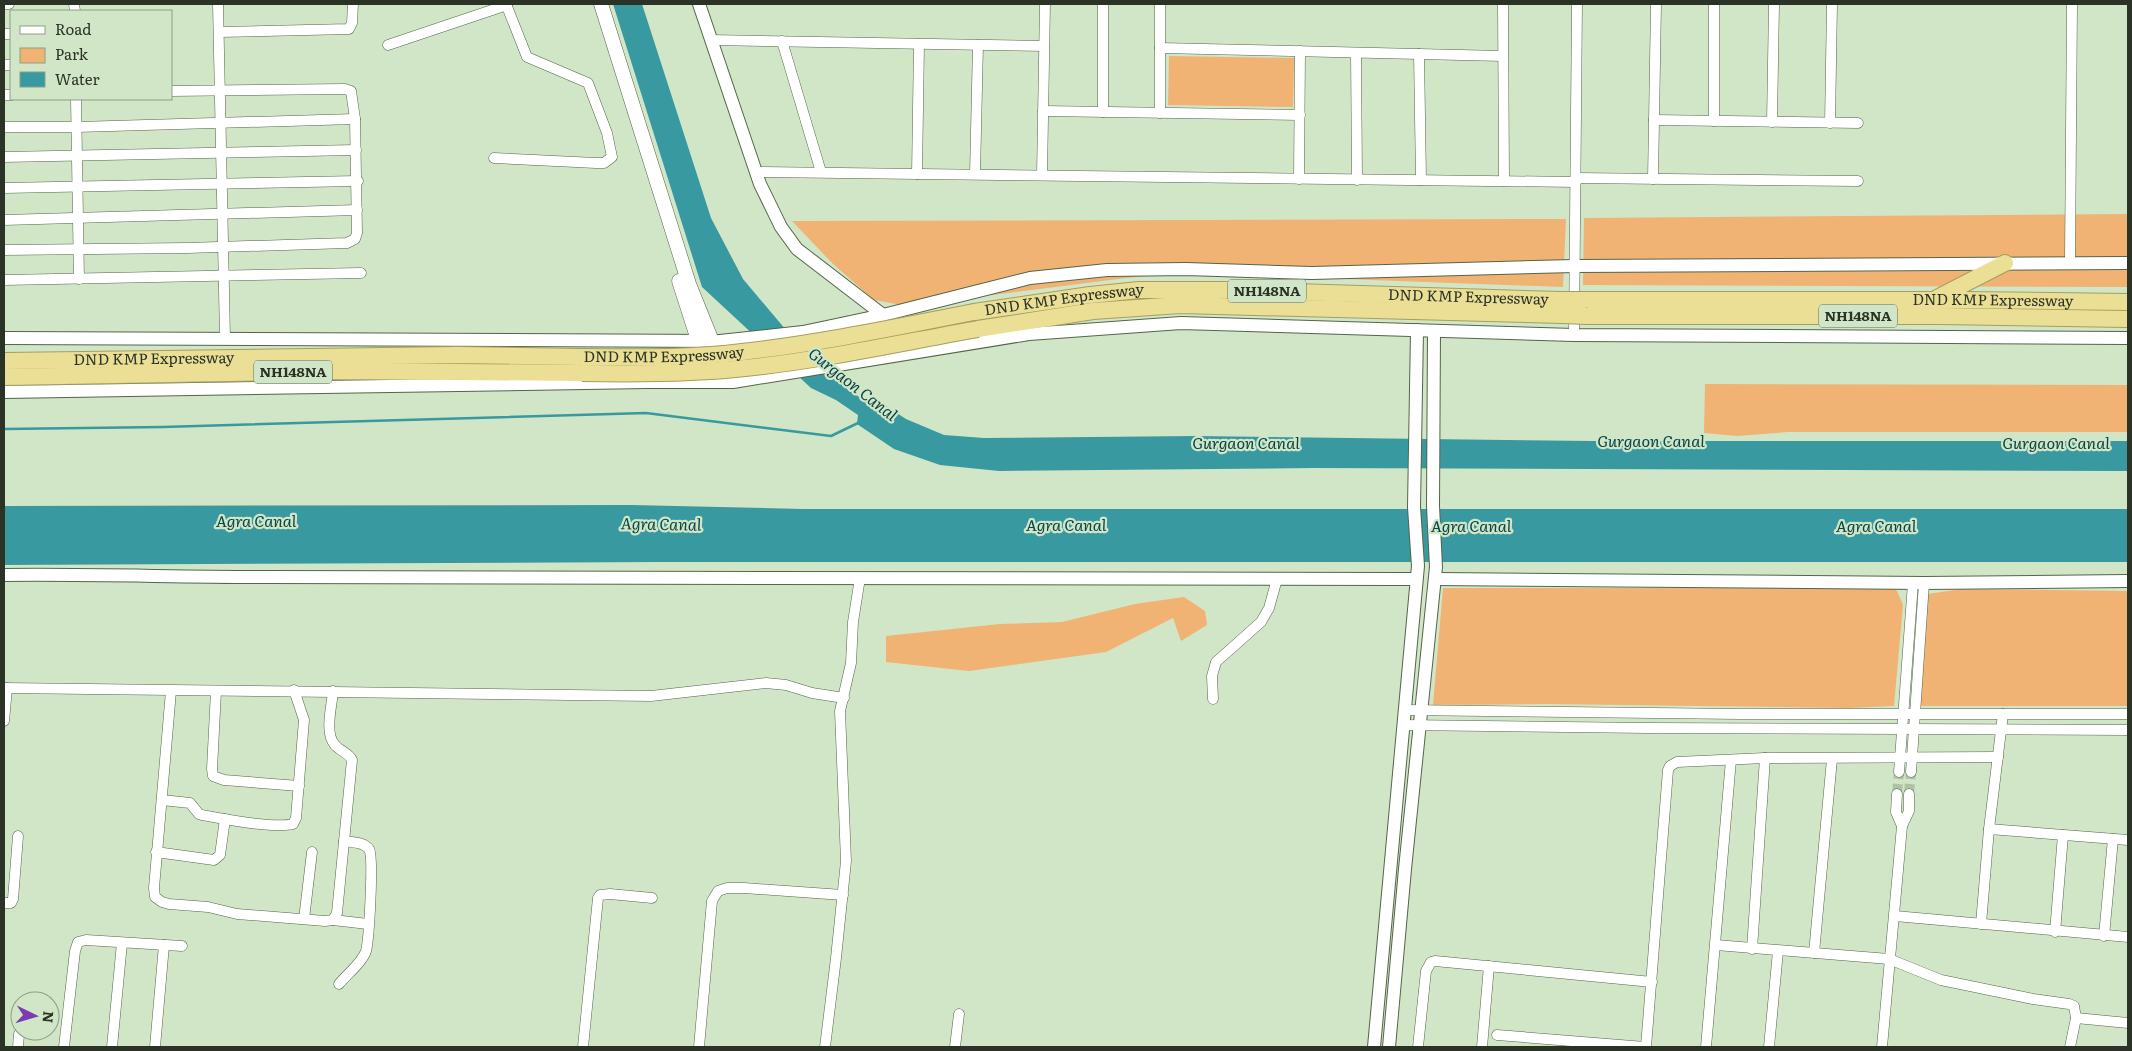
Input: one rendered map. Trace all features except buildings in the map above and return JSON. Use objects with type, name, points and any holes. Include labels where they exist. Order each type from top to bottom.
[{"type":"highway","points":[[1933,300],[2006,262]]},
{"type":"highway","name":"DND KMP Expressway","points":[[4,377],[581,365],[740,352],[801,344],[974,312],[1138,290],[1227,290],[1562,308]]},
{"type":"highway","name":"DND KMP Expressway","points":[[1586,308],[1933,300],[2128,302]]},
{"type":"highway","name":"DND KMP Expressway","points":[[4,361],[456,355],[667,374],[744,368],[800,361],[978,329],[1093,311],[1180,306],[1586,308],[2128,319]]},
{"type":"main road","points":[[592,4],[698,340]]},
{"type":"main road","points":[[601,4],[689,284],[712,341]]},
{"type":"street","points":[[4,4],[9,4]]},
{"type":"street","points":[[218,4],[225,338]]},
{"type":"street","points":[[218,32],[349,29],[352,23],[353,4]]},
{"type":"street","points":[[388,45],[507,4],[527,57],[588,83],[607,132],[612,157],[604,163],[494,158]]},
{"type":"street","points":[[699,4],[760,184],[790,241],[797,249],[883,315]]},
{"type":"street","points":[[1042,175],[1045,4]]},
{"type":"street","points":[[1102,4],[1103,112]]},
{"type":"street","points":[[1160,4],[1160,113]]},
{"type":"street","points":[[1503,4],[1504,182]]},
{"type":"street","points":[[1574,335],[1577,4]]},
{"type":"street","points":[[1653,179],[1656,4]]},
{"type":"street","points":[[1714,4],[1714,121]]},
{"type":"street","points":[[1772,122],[1774,4]]},
{"type":"street","points":[[1830,123],[1832,4]]},
{"type":"street","points":[[2070,262],[2072,4]]},
{"type":"street","points":[[711,40],[1044,46]]},
{"type":"street","points":[[782,41],[821,172]]},
{"type":"street","points":[[917,174],[919,44]]},
{"type":"street","points":[[975,174],[978,45]]},
{"type":"street","points":[[1160,48],[1503,56]]},
{"type":"street","points":[[1299,179],[1300,51]]},
{"type":"street","points":[[1356,52],[1357,180]]},
{"type":"street","points":[[1419,54],[1421,180]]},
{"type":"street","points":[[4,250],[187,248],[350,243],[355,239],[357,233],[358,180],[355,119],[352,93],[348,89],[172,92]]},
{"type":"street","points":[[76,100],[79,279]]},
{"type":"street","points":[[1043,111],[1300,115]]},
{"type":"street","points":[[4,127],[77,127],[355,119]]},
{"type":"street","points":[[1654,120],[1858,123]]},
{"type":"street","points":[[4,157],[356,150]]},
{"type":"street","points":[[756,172],[1504,182],[1653,179],[1858,181]]},
{"type":"street","points":[[4,188],[358,180]]},
{"type":"street","points":[[4,220],[358,210]]},
{"type":"street","points":[[4,338],[712,341],[790,334],[883,315],[1030,278],[1107,270],[1186,269],[1312,273],[1574,266],[2006,262],[2128,263]]},
{"type":"street","points":[[4,280],[361,273]]},
{"type":"street","points":[[945,298],[953,346]]},
{"type":"street","points":[[4,392],[733,382],[786,375],[829,366],[1029,334],[1181,323],[1574,335],[2128,338]]},
{"type":"street","points":[[1374,1047],[1418,566],[1414,507],[1417,330]]},
{"type":"street","points":[[1389,1047],[1436,573],[1432,506],[1434,330]]},
{"type":"street","points":[[647,340],[647,382]]},
{"type":"street","points":[[1436,573],[1919,583],[2128,581]]},
{"type":"street","points":[[4,575],[1416,579]]},
{"type":"street","points":[[825,1047],[846,861],[839,719],[851,662],[853,622],[860,578]]},
{"type":"street","points":[[1213,699],[1212,676],[1216,662],[1262,622],[1277,580]]},
{"type":"street","points":[[1899,772],[1900,758],[1908,729],[1919,583]]},
{"type":"street","points":[[4,721],[5,688],[171,691],[294,690],[651,696],[766,683],[786,685],[812,693],[844,698]]},
{"type":"street","points":[[162,800],[190,803],[198,814],[225,819],[279,825],[293,824],[296,818],[304,720],[294,690]]},
{"type":"street","points":[[171,691],[156,852],[154,895],[162,902],[208,907],[238,914],[368,924]]},
{"type":"street","points":[[216,691],[212,768],[214,776],[224,780],[299,786]]},
{"type":"street","points":[[333,920],[337,912],[352,760],[350,756],[336,746],[330,737],[334,691]]},
{"type":"street","points":[[1404,710],[2128,714]]},
{"type":"street","points":[[1981,924],[1989,829],[2003,714]]},
{"type":"street","points":[[1403,725],[2128,730]]},
{"type":"street","points":[[1908,729],[1912,758],[1911,772]]},
{"type":"street","points":[[1497,1035],[1646,1047],[1668,770],[1676,762],[1765,758],[1998,757]]},
{"type":"street","points":[[1752,949],[1765,758]]},
{"type":"street","points":[[1814,953],[1832,759]]},
{"type":"street","points":[[1706,1047],[1731,760]]},
{"type":"street","points":[[1897,794],[1896,812],[1902,826]]},
{"type":"street","points":[[1882,1047],[1902,826],[1908,810],[1909,794]]},
{"type":"street","points":[[156,852],[214,860],[220,855],[225,819]]},
{"type":"street","points":[[1989,829],[2128,840]]},
{"type":"street","points":[[2055,932],[2063,835]]},
{"type":"street","points":[[4,903],[11,903],[13,899],[18,836]]},
{"type":"street","points":[[2104,936],[2113,839]]},
{"type":"street","points":[[339,984],[364,955],[367,944],[368,924],[370,852],[362,844],[344,841]]},
{"type":"street","points":[[304,919],[312,852]]},
{"type":"street","points":[[698,1047],[712,901],[718,891],[727,888],[744,888],[843,895]]},
{"type":"street","points":[[583,1047],[598,898],[600,895],[610,894],[652,898]]},
{"type":"street","points":[[1895,916],[2055,932],[2128,937]]},
{"type":"street","points":[[64,1047],[76,945],[82,940],[86,940],[182,946]]},
{"type":"street","points":[[112,1047],[122,943]]},
{"type":"street","points":[[155,1047],[164,945]]},
{"type":"street","points":[[1716,946],[1889,959],[1941,980],[2033,999],[2068,1004],[2074,1006],[2076,1018],[2070,1047]]},
{"type":"street","points":[[1769,1047],[1778,951]]},
{"type":"street","points":[[1418,1047],[1426,971],[1431,962],[1442,960],[1652,982]]},
{"type":"street","points":[[1482,1047],[1489,966]]},
{"type":"street","points":[[955,1047],[959,1014]]},
{"type":"street","points":[[2076,1018],[2128,1023]]},
{"type":"green space","points":[[1169,56],[1294,58],[1293,107],[1168,105]]},
{"type":"green space","points":[[2128,214],[2128,287],[1583,285],[1584,218]]},
{"type":"green space","points":[[1566,219],[1563,287],[1183,273],[1126,278],[907,306],[874,300],[833,264],[792,221]]},
{"type":"green space","points":[[1705,384],[2128,385],[2128,432],[1788,432],[1737,436],[1704,433]]},
{"type":"green space","points":[[1443,588],[1893,588],[1897,591],[1903,605],[1894,706],[1848,708],[1546,704],[1433,705]]},
{"type":"green space","points":[[1961,589],[2128,591],[2128,706],[1919,706],[1928,594]]},
{"type":"green space","points":[[1184,597],[1205,611],[1207,625],[1181,641],[1173,618],[1106,652],[969,671],[886,662],[886,636],[1000,624],[1062,622],[1135,604]]},
{"type":"water","name":"Gurgaon Canal","points":[[613,4],[642,4],[711,218],[743,279],[786,330],[845,387],[862,399],[883,404],[906,419],[944,435],[984,438],[1195,436],[1592,441],[2128,441],[2128,471],[1312,468],[999,471],[940,465],[894,449],[857,424],[858,415],[836,400],[811,388],[702,287]]},
{"type":"water","name":"Agra Canal","points":[[631,505],[803,509],[2128,509],[2128,562],[660,562],[4,565],[4,506]]},
{"type":"waterway","points":[[4,429],[163,427],[646,413],[831,436],[858,423]]},
{"type":"tunnel","points":[[1897,794],[1899,772]]},
{"type":"tunnel","points":[[1909,794],[1911,772]]}]
